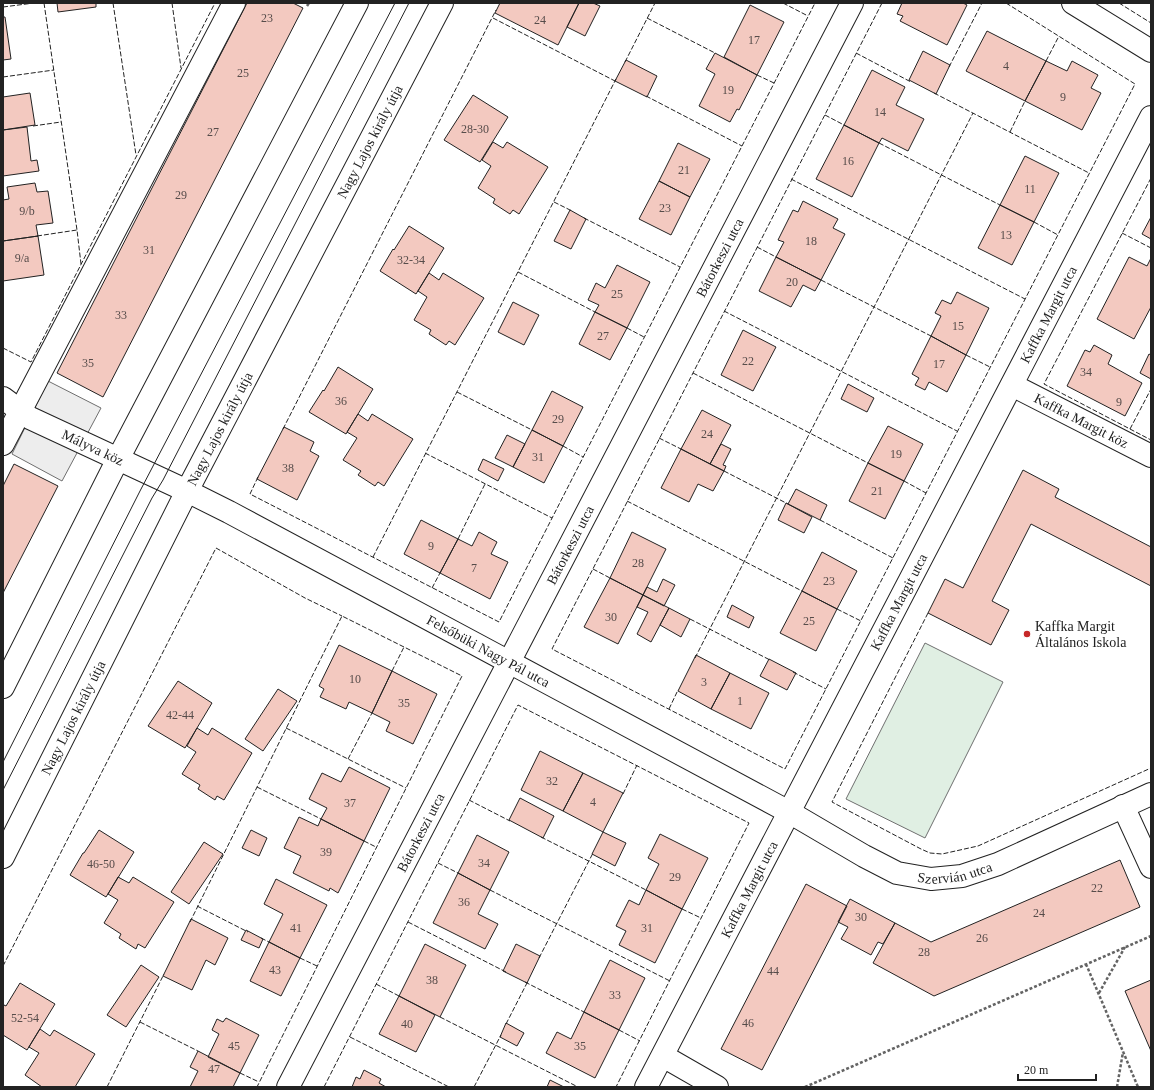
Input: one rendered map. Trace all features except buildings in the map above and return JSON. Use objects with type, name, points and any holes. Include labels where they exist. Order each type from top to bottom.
[{"type":"street","points":[[3,444],[234,3]]},
{"type":"street","points":[[3,687],[118,459],[357,3]]},
{"type":"street","name":"Nagy Lajos király útja","points":[[3,857],[187,491],[442,3]]},
{"type":"street","name":"Bátorkeszi utca","points":[[288,1087],[852,3]]},
{"type":"street","points":[[1073,3],[1151,51]]},
{"type":"street","name":"Kaffka Margit utca","points":[[646,1087],[1151,117]]},
{"type":"street","name":"Kaffka Margit köz","points":[[1012,385],[1151,456]]},
{"type":"street","name":"Mályva köz","points":[[3,398],[30,418],[187,491]]},
{"type":"street","name":"Felsőbüki Nagy Pál utca","points":[[187,491],[789,812]]},
{"type":"street","name":"Szervián utca","points":[[789,812],[864,856],[897,873],[931,879],[962,876],[998,864],[1151,794]]},
{"type":"street","points":[[1124,806],[1151,867]]},
{"type":"street","points":[[662,1056],[717,1087]]},
{"type":"path","points":[[805,1087],[1151,936]]},
{"type":"path","points":[[1099,994],[1125,947]]},
{"type":"path","points":[[1086,964],[1138,1087]]},
{"type":"path","points":[[1117,1087],[1123,1051]]},
{"type":"green space","points":[[925,643],[1003,682],[925,838],[846,799]]},
{"type":"shaded area","points":[[48,381],[101,408],[62,481],[12,454]]},
{"type":"tram line","points":[[3,762],[140,491],[395,3]]},
{"type":"tram line","points":[[3,790],[152,498],[163,480],[409,3]]},
{"type":"fence","points":[[3,7],[34,3]]},
{"type":"fence","points":[[44,3],[81,264]]},
{"type":"fence","points":[[113,3],[136,155]]},
{"type":"fence","points":[[172,3],[181,68]]},
{"type":"fence","points":[[3,348],[31,362],[215,3]]},
{"type":"fence","points":[[625,62],[655,3]]},
{"type":"fence","points":[[783,3],[808,16]]},
{"type":"fence","points":[[258,477],[250,494],[499,622],[815,3]]},
{"type":"fence","points":[[882,3],[552,649],[785,769],[1135,84],[1006,3]]},
{"type":"fence","points":[[949,67],[982,3]]},
{"type":"fence","points":[[1119,3],[1151,23]]},
{"type":"fence","points":[[283,429],[496,10]]},
{"type":"fence","points":[[493,18],[615,81]]},
{"type":"fence","points":[[647,18],[715,53]]},
{"type":"fence","points":[[1046,61],[1059,36]]},
{"type":"fence","points":[[856,53],[911,82]]},
{"type":"fence","points":[[3,77],[54,70]]},
{"type":"fence","points":[[757,75],[774,83]]},
{"type":"fence","points":[[373,557],[616,79]]},
{"type":"fence","points":[[934,93],[1089,173]]},
{"type":"fence","points":[[646,96],[742,146]]},
{"type":"fence","points":[[1010,132],[1025,101]]},
{"type":"fence","points":[[695,658],[973,113]]},
{"type":"fence","points":[[825,115],[844,125]]},
{"type":"fence","points":[[33,126],[61,122]]},
{"type":"fence","points":[[879,143],[1000,205]]},
{"type":"fence","points":[[1151,178],[1044,384],[1151,440]]},
{"type":"fence","points":[[791,179],[1025,299]]},
{"type":"fence","points":[[554,202],[572,211]]},
{"type":"fence","points":[[584,218],[680,267]]},
{"type":"fence","points":[[1034,222],[1058,235]]},
{"type":"fence","points":[[37,236],[77,230]]},
{"type":"fence","points":[[1122,233],[1151,248]]},
{"type":"fence","points":[[757,247],[776,257]]},
{"type":"fence","points":[[518,272],[595,312]]},
{"type":"fence","points":[[821,280],[931,336]]},
{"type":"fence","points":[[724,311],[957,431]]},
{"type":"fence","points":[[627,328],[644,337]]},
{"type":"fence","points":[[966,355],[990,367]]},
{"type":"fence","points":[[693,373],[868,463]]},
{"type":"fence","points":[[1130,429],[1151,389]]},
{"type":"fence","points":[[457,392],[532,430]]},
{"type":"fence","points":[[659,438],[681,449]]},
{"type":"fence","points":[[563,446],[583,457]]},
{"type":"fence","points":[[425,453],[552,518]]},
{"type":"fence","points":[[724,471],[788,504]]},
{"type":"fence","points":[[904,481],[926,493]]},
{"type":"fence","points":[[458,539],[485,484]]},
{"type":"fence","points":[[627,501],[802,591]]},
{"type":"fence","points":[[820,520],[893,558]]},
{"type":"fence","points":[[3,966],[216,548],[305,598],[342,616]]},
{"type":"fence","points":[[593,569],[610,578]]},
{"type":"fence","points":[[432,588],[440,573]]},
{"type":"fence","points":[[837,609],[861,621]]},
{"type":"fence","points":[[928,613],[832,802],[921,849],[930,853],[942,854],[978,846],[1151,768]]},
{"type":"fence","points":[[190,922],[342,616],[462,676],[257,1087]]},
{"type":"fence","points":[[690,619],[770,660]]},
{"type":"fence","points":[[392,671],[404,647]]},
{"type":"fence","points":[[793,672],[826,689]]},
{"type":"fence","points":[[669,709],[678,690]]},
{"type":"fence","points":[[324,1087],[518,705],[749,823],[616,1087]]},
{"type":"fence","points":[[348,759],[372,713]]},
{"type":"fence","points":[[286,728],[406,788]]},
{"type":"fence","points":[[623,794],[637,765]]},
{"type":"fence","points":[[257,787],[321,819]]},
{"type":"fence","points":[[469,800],[510,821]]},
{"type":"fence","points":[[541,837],[646,890]]},
{"type":"fence","points":[[364,841],[376,847]]},
{"type":"fence","points":[[539,958],[593,853]]},
{"type":"fence","points":[[438,863],[458,873]]},
{"type":"fence","points":[[490,890],[670,981]]},
{"type":"fence","points":[[197,906],[248,932]]},
{"type":"fence","points":[[682,909],[701,918]]},
{"type":"fence","points":[[408,922],[506,972]]},
{"type":"fence","points":[[261,938],[269,942]]},
{"type":"fence","points":[[300,958],[317,966]]},
{"type":"fence","points":[[107,1087],[164,974]]},
{"type":"fence","points":[[506,1024],[528,981]]},
{"type":"fence","points":[[525,982],[584,1012]]},
{"type":"fence","points":[[376,984],[399,996]]},
{"type":"fence","points":[[440,1017],[578,1087]]},
{"type":"fence","points":[[140,1022],[198,1051]]},
{"type":"fence","points":[[619,1030],[640,1041]]},
{"type":"fence","points":[[474,1087],[501,1035]]},
{"type":"fence","points":[[350,1037],[449,1087]]},
{"type":"fence","points":[[240,1073],[259,1082]]},
{"type":"place","name":"Kaffka Margit Általános Iskola","points":[[1027,634]]}]
